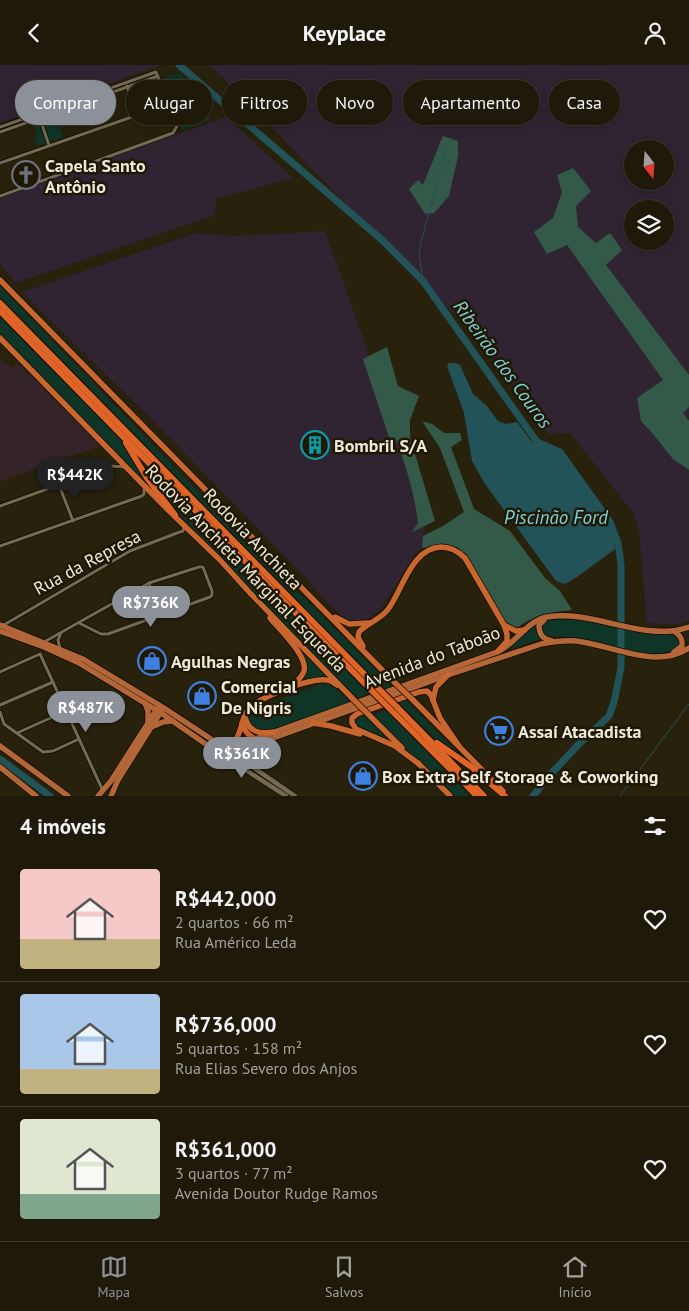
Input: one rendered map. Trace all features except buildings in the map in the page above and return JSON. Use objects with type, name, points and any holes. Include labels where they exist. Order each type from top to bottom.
[{"type":"highway","points":[[0,279],[380,667]]},
{"type":"highway","name":"Rodovia Anchieta","points":[[0,303],[374,689]]},
{"type":"highway","name":"Rodovia Anchieta","points":[[0,311],[121,436],[394,709],[477,796]]},
{"type":"highway","name":"Rodovia Anchieta Marginal Esquerda","points":[[0,339],[220,560],[352,698],[450,796]]},
{"type":"highway","points":[[121,436],[147,478],[175,515]]},
{"type":"highway","points":[[497,652],[507,641],[504,625],[465,558],[457,552],[443,547],[428,551],[416,560],[389,608],[382,616],[361,629],[358,637],[362,646],[392,681],[459,746],[506,796]]},
{"type":"highway","points":[[250,593],[303,659],[304,668],[302,675],[286,690]]},
{"type":"highway","points":[[325,611],[348,624],[360,625],[373,622]]},
{"type":"highway","points":[[504,625],[516,631],[525,630]]},
{"type":"highway","points":[[433,699],[436,687],[448,675]]},
{"type":"highway","points":[[230,748],[237,739],[247,711],[254,704],[286,690],[324,680],[331,681],[345,690]]},
{"type":"highway","points":[[419,764],[395,747],[353,726],[351,721],[354,715],[422,691],[428,692],[433,699],[440,718],[459,746]]},
{"type":"highway","name":"Rodovia Anchieta","points":[[394,709],[417,727],[484,796]]},
{"type":"highway","points":[[245,717],[248,726],[253,731],[261,733],[274,732]]},
{"type":"highway","points":[[242,723],[246,732],[254,739],[262,742]]},
{"type":"highway","points":[[313,723],[368,735]]},
{"type":"highway","points":[[417,727],[470,766],[506,796]]},
{"type":"main road","points":[[554,641],[545,639],[540,633],[539,625],[547,617],[582,618],[632,628],[674,631],[689,627]]},
{"type":"main road","name":"Avenida do Taboão","points":[[230,748],[497,652],[512,643],[538,620],[547,617]]},
{"type":"main road","points":[[0,627],[44,645],[79,663],[145,703],[160,709],[174,721],[212,744]]},
{"type":"main road","points":[[674,631],[682,639],[686,648]]},
{"type":"main road","name":"Avenida do Taboão","points":[[212,744],[230,748],[248,747],[448,675],[554,641],[575,641],[650,657],[666,656],[686,648]]},
{"type":"main road","points":[[44,645],[60,649],[83,659],[212,744]]},
{"type":"main road","points":[[145,703],[148,712],[148,725]]},
{"type":"main road","points":[[100,794],[160,709]]},
{"type":"main road","points":[[110,796],[160,709]]},
{"type":"main road","points":[[147,733],[160,723],[174,721]]},
{"type":"main road","points":[[0,746],[68,796]]},
{"type":"main road","points":[[248,747],[244,755],[248,767]]},
{"type":"main road","points":[[0,767],[36,796]]},
{"type":"main road","points":[[21,783],[28,796]]},
{"type":"street","points":[[141,80],[157,74],[159,80]]},
{"type":"street","points":[[0,163],[126,119]]},
{"type":"street","points":[[0,127],[15,123]]},
{"type":"street","points":[[0,132],[17,125]]},
{"type":"street","points":[[42,125],[49,145]]},
{"type":"street","points":[[0,196],[173,133],[176,125]]},
{"type":"street","points":[[0,506],[111,466],[126,467]]},
{"type":"street","points":[[59,485],[73,521]]},
{"type":"street","points":[[0,546],[142,496],[145,491],[144,485]]},
{"type":"street","name":"Rua da Represa","points":[[0,627],[130,551],[183,531],[184,524]]},
{"type":"street","points":[[79,623],[105,634],[210,597],[212,593],[202,566],[149,583],[79,623],[62,633],[41,649],[40,654],[79,739],[100,794]]},
{"type":"street","points":[[149,583],[160,615]]},
{"type":"street","points":[[60,649],[58,640],[62,633]]},
{"type":"street","points":[[0,672],[40,654]]},
{"type":"street","points":[[0,705],[53,682]]},
{"type":"street","points":[[17,733],[66,711]]},
{"type":"street","points":[[0,713],[2,722],[40,751],[46,753],[79,739]]},
{"type":"street","points":[[212,744],[295,796]]},
{"type":"street","points":[[230,748],[248,767],[286,796]]},
{"type":"shaded area","points":[[0,65],[161,65],[116,81],[15,80],[15,118],[0,123]]},
{"type":"shaded area","points":[[208,65],[689,65],[689,620],[684,623],[673,624],[647,623],[639,530],[632,511],[570,433],[549,434],[481,342],[269,125],[307,125],[307,80],[225,80]]},
{"type":"shaded area","points":[[222,118],[222,125],[235,125],[293,178],[216,199],[215,215],[16,283],[0,264],[0,197],[203,125],[212,125],[212,122]]},
{"type":"shaded area","points":[[325,231],[368,352],[425,524],[423,535],[426,544],[417,551],[380,610],[368,619],[355,622],[346,620],[329,605],[307,579],[158,426],[22,292],[196,233],[234,236]]},
{"type":"shaded area","points":[[0,359],[12,368],[18,363],[101,446],[0,481]]},
{"type":"green space","points":[[181,73],[185,80],[164,80],[163,78]]},
{"type":"green space","points":[[34,125],[62,125],[59,126],[63,137],[37,146],[34,137],[38,136]]},
{"type":"green space","points":[[180,125],[196,125],[182,130]]},
{"type":"green space","points":[[443,136],[458,141],[458,156],[449,196],[434,213],[425,214],[409,189],[418,180],[423,185]]},
{"type":"green space","points":[[573,168],[591,191],[576,206],[578,227],[596,243],[610,233],[622,250],[606,265],[689,375],[689,407],[683,413],[689,421],[689,470],[673,459],[641,421],[637,398],[663,380],[567,245],[547,254],[534,232],[553,218],[562,192],[557,175]]},
{"type":"green space","points":[[0,286],[184,477],[461,756],[440,743],[330,635],[0,297]]},
{"type":"green space","points":[[0,317],[121,440],[154,492],[0,334]]},
{"type":"green space","points":[[387,347],[398,386],[419,396],[410,420],[410,437],[435,521],[412,532],[418,523],[410,481],[396,440],[389,437],[363,359]]},
{"type":"green space","points":[[422,421],[432,424],[444,433],[460,433],[462,440],[451,447],[474,509],[510,531],[545,578],[560,591],[572,610],[542,615],[529,620],[516,629],[507,625],[466,554],[451,546],[442,544],[422,548],[423,536],[464,512],[440,448]]},
{"type":"green space","points":[[140,461],[369,693],[358,698],[300,641],[175,509],[157,487]]},
{"type":"green space","points":[[559,619],[585,621],[642,632],[675,635],[679,637],[681,643],[671,653],[661,655],[645,654],[582,638],[544,635],[541,627],[545,621]]},
{"type":"green space","points":[[538,622],[535,630],[541,639],[506,650],[528,629]]},
{"type":"green space","points":[[299,649],[329,679],[297,684],[306,667]]},
{"type":"green space","points":[[327,683],[350,702],[270,730],[252,728],[248,719],[254,709]]},
{"type":"green space","points":[[386,710],[470,796],[453,796],[374,716]]},
{"type":"green space","points":[[363,715],[392,743],[354,724],[355,718]]},
{"type":"water","name":"Piscinão Ford","points":[[449,363],[460,365],[473,394],[486,405],[498,421],[506,424],[517,422],[531,441],[558,455],[605,520],[613,536],[615,549],[565,584],[556,581],[485,484],[472,461],[464,413],[447,366]]},
{"type":"waterway","name":"Ribeirão dos Couros","points":[[179,65],[382,240],[423,281],[537,442],[560,452],[610,522],[618,543],[621,564],[621,668],[614,702],[609,716],[578,745],[533,796]]},
{"type":"waterway","points":[[423,281],[419,255],[421,242],[447,146]]},
{"type":"waterway","points":[[620,796],[689,704]]},
{"type":"waterway","points":[[0,759],[50,796]]},
{"type":"place","name":"Capela Santo Antônio","points":[[26,175]]},
{"type":"place","name":"Bombril S/A","points":[[315,445]]},
{"type":"place","name":"Agulhas Negras","points":[[152,661]]},
{"type":"place","name":"Comercial De Nigris","points":[[202,696]]},
{"type":"place","name":"Assaí Atacadista","points":[[499,731]]},
{"type":"place","name":"Box Extra Self Storage & Coworking","points":[[363,776]]}]
